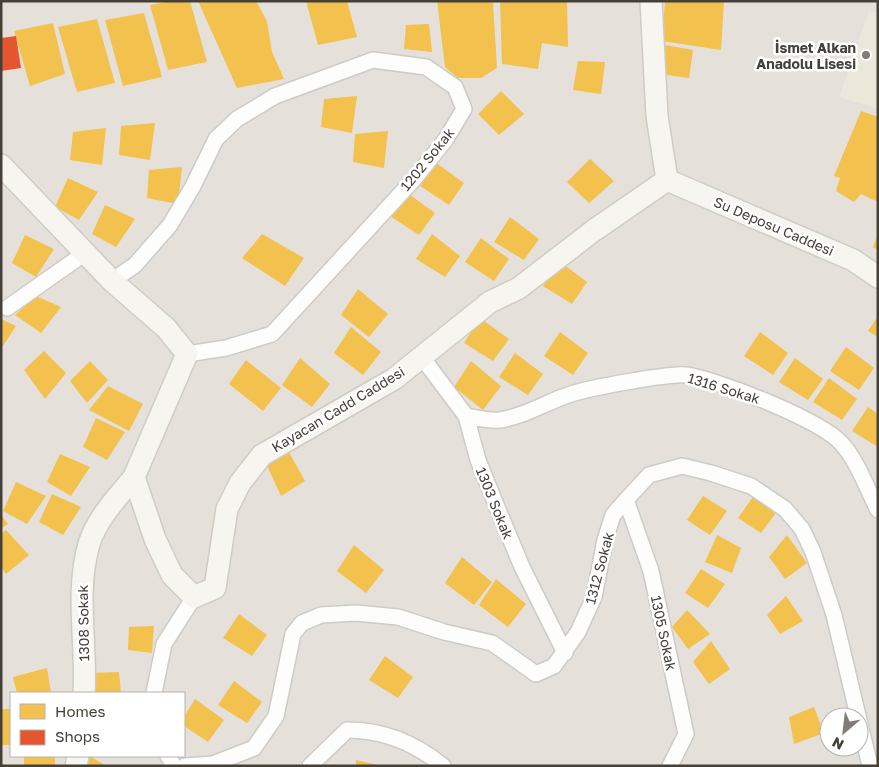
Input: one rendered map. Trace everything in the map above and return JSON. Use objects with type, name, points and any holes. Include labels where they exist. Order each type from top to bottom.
[{"type":"street","points":[[651,1],[657,116],[666,180]]},
{"type":"street","name":"1202 Sokak","points":[[112,281],[134,265],[170,226],[193,186],[216,139],[237,119],[275,96],[373,60],[426,67],[455,87],[464,109],[446,139],[415,178],[272,334],[226,348],[187,354]]},
{"type":"street","points":[[1,166],[112,281],[166,328],[187,354],[134,477],[154,539],[172,575],[194,597],[164,644],[154,692]]},
{"type":"street","name":"Su Deposu Caddesi","points":[[666,180],[853,260],[878,277]]},
{"type":"street","name":"Kayacan Cadd Caddesi","points":[[194,597],[215,588],[226,509],[240,483],[262,455],[394,379],[490,302],[519,288],[592,231],[666,180]]},
{"type":"street","points":[[7,308],[85,253]]},
{"type":"street","name":"1303 Sokak","points":[[421,356],[466,416],[478,460],[496,507],[530,585],[565,653]]},
{"type":"street","name":"1316 Sokak","points":[[466,416],[498,420],[530,413],[571,394],[685,375],[773,404],[835,438],[841,443],[857,468],[878,510]]},
{"type":"street","name":"1312 Sokak","points":[[216,765],[254,748],[276,716],[293,634],[302,623],[320,614],[356,613],[398,617],[444,632],[492,643],[536,674],[554,666],[565,653],[594,597],[605,540],[613,515],[649,475],[682,466],[751,486],[785,509],[802,529],[813,552],[834,615],[870,766]]},
{"type":"street","name":"1308 Sokak","points":[[84,692],[82,582],[89,542],[107,509],[134,477]]},
{"type":"street","name":"1305 Sokak","points":[[626,500],[651,571],[686,734],[670,766]]},
{"type":"street","points":[[310,766],[348,730],[367,730],[395,736],[443,766]]},
{"type":"street","points":[[186,766],[216,765]]},
{"type":"shaded area","points":[[1,1],[878,1],[878,766],[1,766]]},
{"type":"shaded area","name":"İsmet Alkan Anadolu Lisesi","points":[[869,11],[878,13],[878,109],[839,97]]},
{"type":"building: Homes","points":[[170,1],[190,1],[207,62],[168,70],[150,5]]},
{"type":"building: Homes","points":[[198,1],[256,1],[267,21],[272,52],[284,79],[237,88]]},
{"type":"building: Homes","points":[[306,1],[347,1],[357,37],[318,45]]},
{"type":"building: Homes","points":[[437,1],[493,1],[497,68],[481,78],[458,78],[445,67]]},
{"type":"building: Homes","points":[[500,1],[567,1],[568,47],[542,43],[538,69],[502,64]]},
{"type":"building: Homes","points":[[665,1],[724,1],[721,50],[662,41]]},
{"type":"building: Homes","points":[[144,13],[162,77],[123,86],[105,20]]},
{"type":"building: Homes","points":[[97,19],[115,83],[77,92],[58,27]]},
{"type":"building: Homes","points":[[53,23],[65,74],[30,86],[14,31]]},
{"type":"building: Homes","points":[[429,24],[432,52],[404,49],[406,25]]},
{"type":"building: Homes","points":[[665,45],[693,50],[689,78],[660,74]]},
{"type":"building: Homes","points":[[578,61],[605,62],[601,94],[573,90]]},
{"type":"building: Homes","points":[[501,91],[524,114],[499,135],[478,114]]},
{"type":"building: Homes","points":[[357,96],[352,133],[321,127],[324,99]]},
{"type":"building: Homes","points":[[861,111],[878,117],[878,202],[861,194],[854,202],[836,191],[840,178],[834,176]]},
{"type":"building: Homes","points":[[155,123],[150,160],[119,155],[121,126]]},
{"type":"building: Homes","points":[[106,128],[102,165],[70,160],[73,132]]},
{"type":"building: Homes","points":[[388,131],[384,168],[353,162],[355,134]]},
{"type":"building: Homes","points":[[590,159],[614,181],[589,203],[567,182]]},
{"type":"building: Homes","points":[[435,162],[464,183],[449,205],[420,186]]},
{"type":"building: Homes","points":[[182,167],[178,204],[147,198],[149,170]]},
{"type":"building: Homes","points":[[68,178],[98,192],[79,220],[55,207]]},
{"type":"building: Homes","points":[[406,192],[435,213],[419,235],[390,216]]},
{"type":"building: Homes","points":[[105,205],[135,219],[116,247],[92,234]]},
{"type":"building: Homes","points":[[510,217],[539,239],[524,260],[494,242]]},
{"type":"building: Homes","points":[[262,234],[304,258],[285,286],[242,258]]},
{"type":"building: Homes","points":[[432,234],[460,256],[445,277],[416,259]]},
{"type":"building: Homes","points":[[25,235],[54,249],[36,277],[12,263]]},
{"type":"building: Homes","points":[[878,235],[878,250],[873,247]]},
{"type":"building: Homes","points":[[481,238],[509,259],[494,281],[465,262]]},
{"type":"building: Homes","points":[[559,261],[587,282],[572,304],[543,286]]},
{"type":"building: Homes","points":[[358,289],[388,314],[369,337],[341,315]]},
{"type":"building: Homes","points":[[36,296],[61,307],[41,333],[15,315]]},
{"type":"building: Homes","points":[[878,316],[878,337],[868,331]]},
{"type":"building: Homes","points":[[480,318],[509,339],[493,361],[464,343]]},
{"type":"building: Homes","points":[[1,319],[16,326],[1,349]]},
{"type":"building: Homes","points":[[351,327],[381,352],[363,375],[334,353]]},
{"type":"building: Homes","points":[[560,332],[588,353],[573,375],[544,356]]},
{"type":"building: Homes","points":[[760,332],[788,353],[773,375],[744,356]]},
{"type":"building: Homes","points":[[846,347],[874,368],[859,390],[830,371]]},
{"type":"building: Homes","points":[[44,351],[66,373],[45,399],[24,370]]},
{"type":"building: Homes","points":[[515,353],[543,374],[528,395],[499,377]]},
{"type":"building: Homes","points":[[300,358],[330,384],[312,407],[282,385]]},
{"type":"building: Homes","points":[[795,358],[823,379],[808,400],[779,382]]},
{"type":"building: Homes","points":[[246,360],[281,388],[263,411],[229,384]]},
{"type":"building: Homes","points":[[90,361],[108,380],[87,403],[70,381]]},
{"type":"building: Homes","points":[[471,361],[501,386],[483,410],[454,387]]},
{"type":"building: Homes","points":[[829,378],[857,399],[842,420],[813,402]]},
{"type":"building: Homes","points":[[108,386],[143,404],[129,431],[89,410]]},
{"type":"building: Homes","points":[[868,407],[878,414],[878,447],[852,431]]},
{"type":"building: Homes","points":[[96,418],[125,432],[107,460],[83,447]]},
{"type":"building: Homes","points":[[286,447],[305,481],[281,496],[264,459]]},
{"type":"building: Homes","points":[[60,454],[90,467],[71,496],[47,482]]},
{"type":"building: Homes","points":[[16,482],[46,496],[27,524],[3,511]]},
{"type":"building: Homes","points":[[52,494],[81,507],[63,535],[39,522]]},
{"type":"building: Homes","points":[[755,494],[778,510],[761,533],[738,518]]},
{"type":"building: Homes","points":[[703,496],[727,511],[710,535],[687,520]]},
{"type":"building: Homes","points":[[1,515],[8,524],[1,529]]},
{"type":"building: Homes","points":[[6,530],[29,555],[6,574],[1,567],[1,534]]},
{"type":"building: Homes","points":[[717,535],[741,548],[732,573],[705,562]]},
{"type":"building: Homes","points":[[787,535],[807,563],[785,579],[769,557]]},
{"type":"building: Homes","points":[[354,545],[384,570],[366,593],[337,571]]},
{"type":"building: Homes","points":[[462,557],[492,582],[474,605],[445,583]]},
{"type":"building: Homes","points":[[701,569],[725,584],[708,608],[685,593]]},
{"type":"building: Homes","points":[[496,579],[526,604],[508,627],[479,605]]},
{"type":"building: Homes","points":[[786,596],[803,621],[780,634],[767,615]]},
{"type":"building: Homes","points":[[687,610],[710,634],[688,649],[672,627]]},
{"type":"building: Homes","points":[[239,614],[267,635],[252,656],[223,638]]},
{"type":"building: Homes","points":[[154,626],[152,653],[128,650],[129,627]]},
{"type":"building: Homes","points":[[711,641],[730,669],[709,684],[693,662]]},
{"type":"building: Homes","points":[[385,656],[413,677],[398,698],[369,680]]},
{"type":"building: Homes","points":[[47,668],[51,692],[17,692],[13,677]]},
{"type":"building: Homes","points":[[119,672],[121,692],[91,692],[92,673]]},
{"type":"building: Homes","points":[[234,681],[262,702],[247,723],[218,705]]},
{"type":"building: Homes","points":[[195,699],[224,720],[208,742],[185,727],[185,715]]},
{"type":"building: Homes","points":[[814,707],[819,720],[819,735],[794,744],[789,717]]},
{"type":"building: Homes","points":[[1,709],[10,709],[10,745],[1,745]]},
{"type":"building: Homes","points":[[24,757],[55,757],[55,766],[24,766]]},
{"type":"building: Homes","points":[[90,757],[92,757],[106,766],[87,766]]},
{"type":"building: Homes","points":[[356,760],[377,765],[377,766],[356,766]]},
{"type":"building: Shops","points":[[16,36],[21,68],[1,71],[1,38]]},
{"type":"place","name":"İsmet Alkan Anadolu Lisesi","points":[[866,55]]}]
